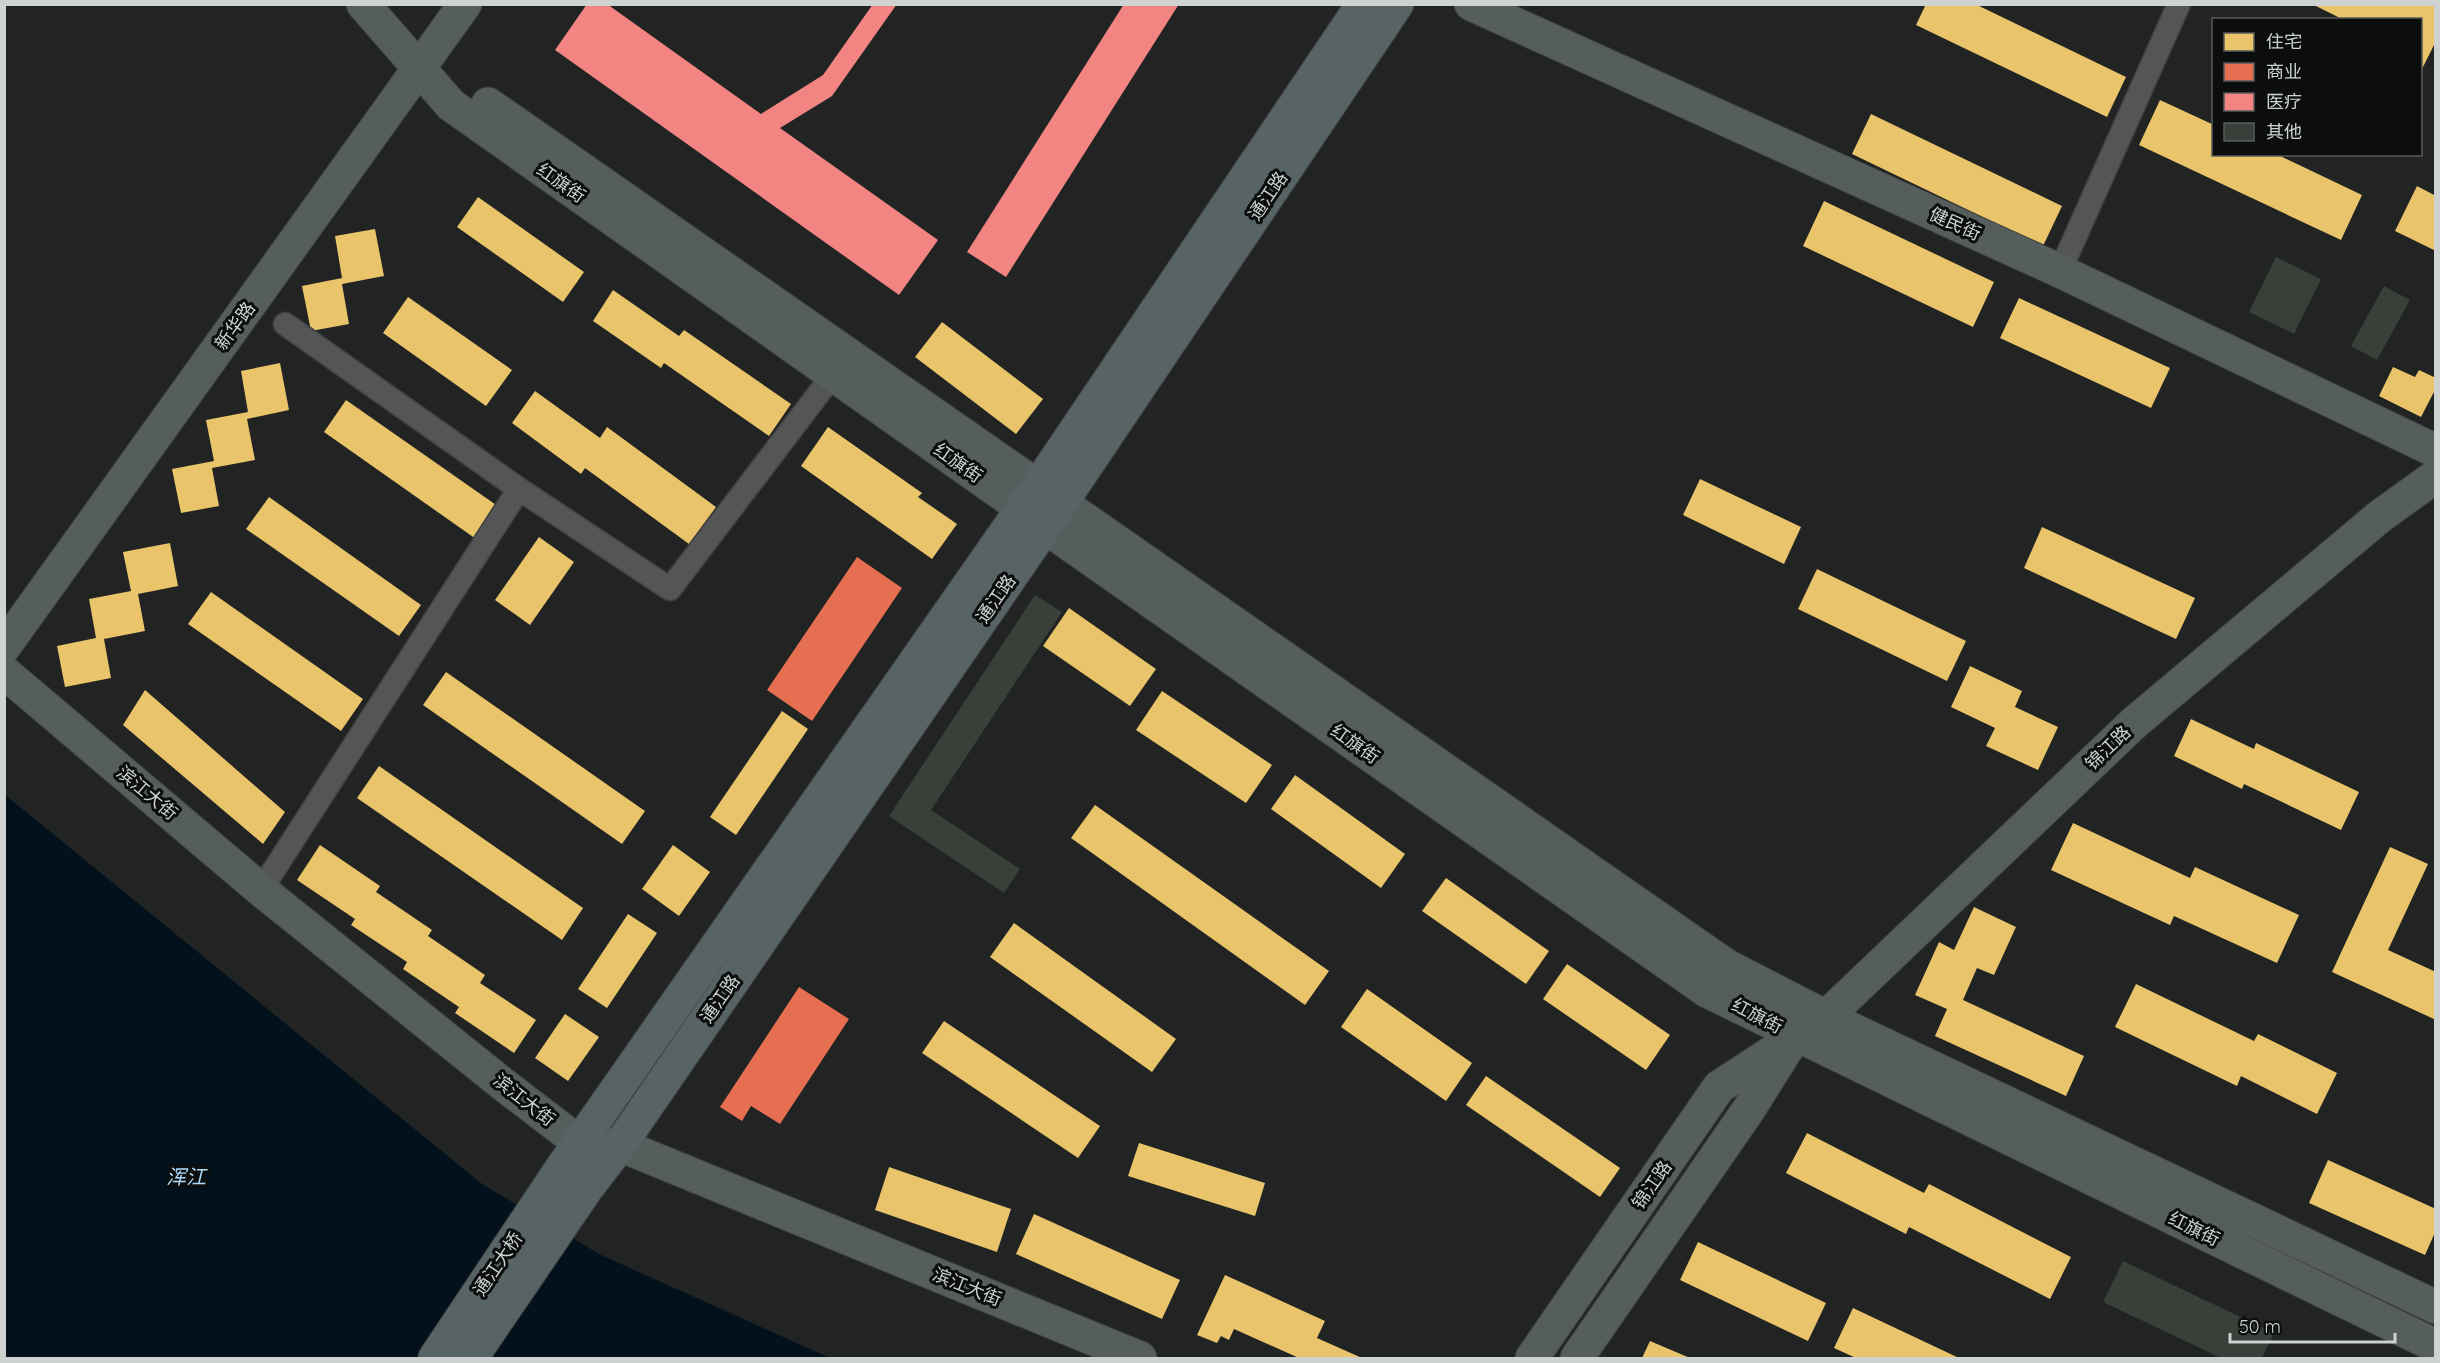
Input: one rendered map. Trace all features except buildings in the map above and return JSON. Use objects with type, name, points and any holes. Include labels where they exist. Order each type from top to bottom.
[{"type":"main road","name":"红旗街","points":[[363,4],[451,105],[832,376],[1041,506],[1707,992],[2436,1346]]},
{"type":"main road","name":"新华路","points":[[4,647],[465,4]]},
{"type":"main road","name":"通江路","points":[[574,1178],[620,1144],[1041,506],[1363,4]]},
{"type":"main road","name":"通江路","points":[[574,1178],[581,1144],[1041,506],[1397,4]]},
{"type":"main road","name":"健民街","points":[[1472,4],[2060,272],[2436,451]]},
{"type":"main road","points":[[420,68],[461,84],[1041,506],[1727,966],[1826,1017],[2436,1307]]},
{"type":"main road","name":"锦江路","points":[[1532,1359],[1719,1087],[1795,1035],[1826,1017],[2134,723],[2379,517],[2436,476]]},
{"type":"main road","name":"滨江大街","points":[[4,672],[261,890],[581,1144],[620,1144],[1140,1359]]},
{"type":"main road","name":"锦江路","points":[[1577,1359],[1749,1109],[1795,1035]]},
{"type":"main road","name":"通江大桥","points":[[435,1359],[574,1178]]},
{"type":"main road","name":"通江大桥","points":[[471,1359],[574,1178]]},
{"type":"street","points":[[2060,272],[2179,4]]},
{"type":"street","points":[[285,324],[519,489],[670,589],[832,376]]},
{"type":"street","points":[[261,890],[519,489]]},
{"type":"water","name":"浑江","points":[[4,794],[482,1184],[601,1255],[830,1358],[5,1358]]}]
